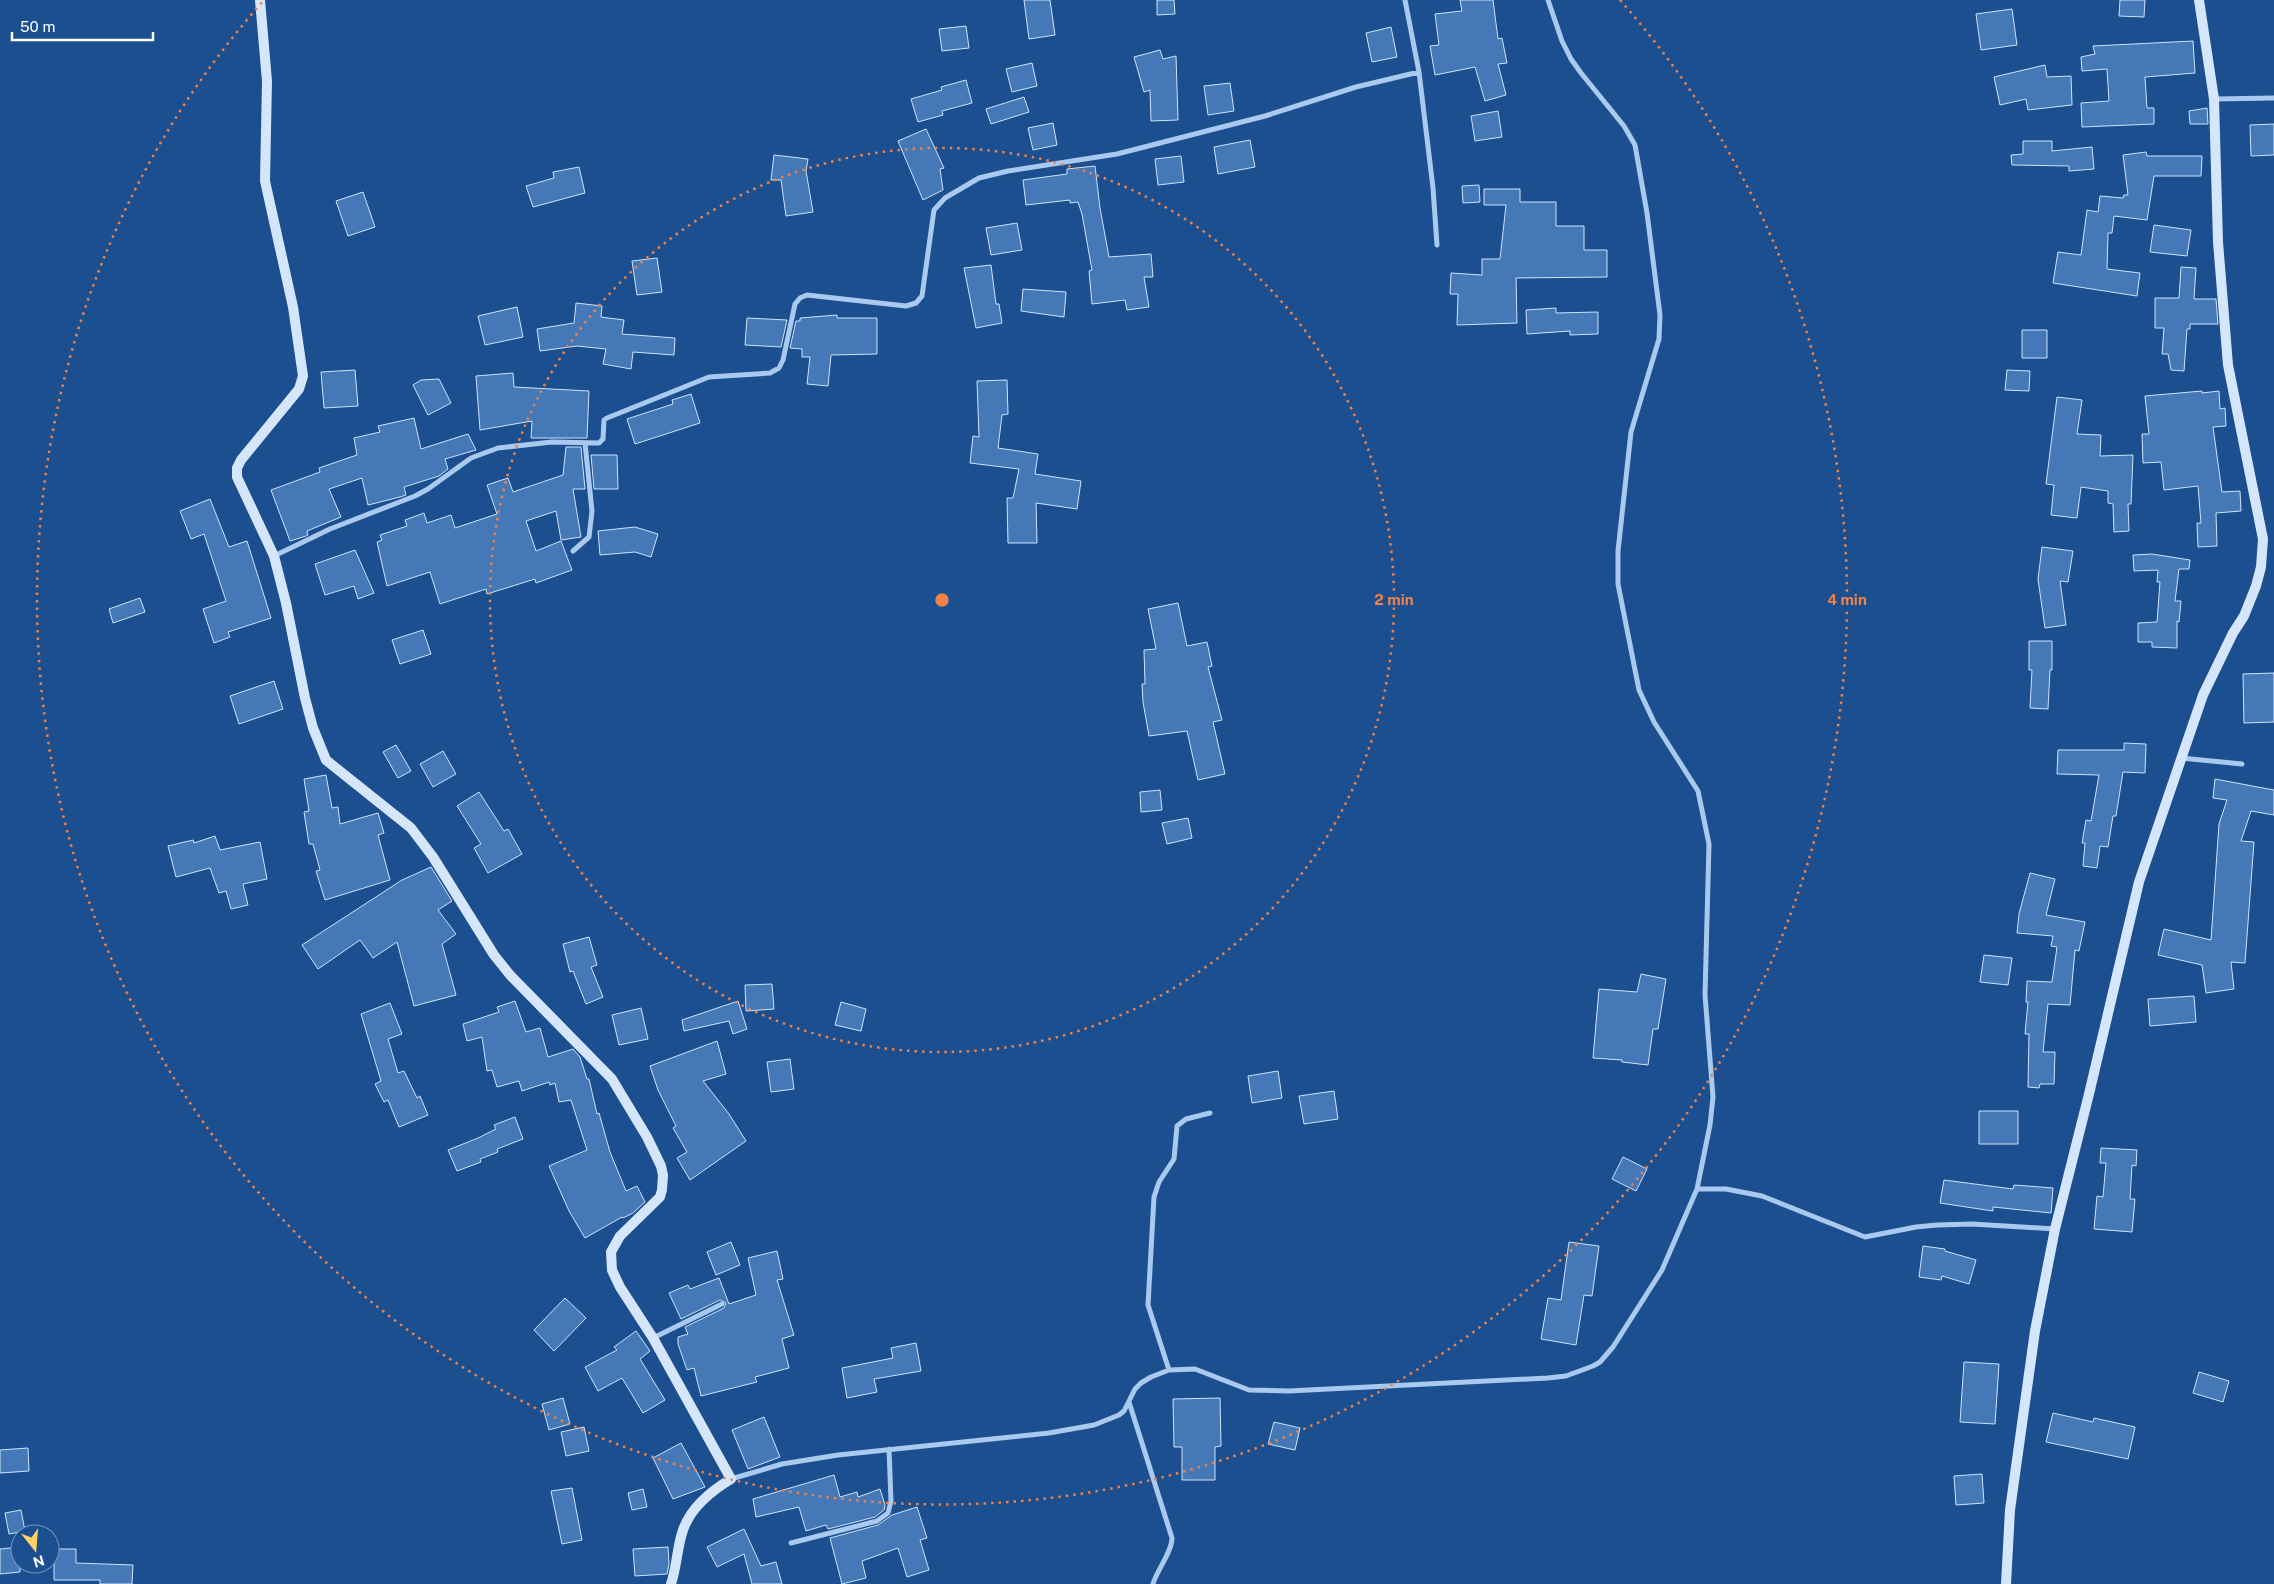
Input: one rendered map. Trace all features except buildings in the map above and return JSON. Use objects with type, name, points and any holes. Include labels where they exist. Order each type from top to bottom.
[{"type":"street","points":[[260,0],[266,72],[266,181],[293,307],[303,376],[299,389],[241,460],[237,472],[241,486],[274,556],[315,735],[326,760],[411,828],[444,874],[494,955],[510,975],[612,1078],[647,1138],[661,1166],[662,1190],[654,1204],[620,1236],[611,1252],[612,1270],[620,1287],[653,1338],[731,1480]]},
{"type":"street","points":[[1406,0],[1419,72],[1433,188],[1436,245]]},
{"type":"street","points":[[671,1584],[682,1531],[690,1515],[704,1499],[731,1480],[800,1461],[889,1449],[1048,1433],[1094,1426],[1119,1416],[1124,1411],[1135,1389],[1141,1383],[1170,1370],[1182,1368],[1195,1369],[1249,1390],[1290,1391],[1548,1378],[1576,1373],[1600,1362],[1613,1347],[1662,1270],[1697,1189],[1710,1125],[1713,1097],[1705,995],[1710,844],[1698,791],[1654,722],[1639,690],[1618,584],[1618,551],[1631,432],[1659,340],[1660,330],[1660,315],[1648,213],[1638,157],[1631,136],[1580,74],[1562,41],[1548,0]]},
{"type":"street","points":[[2006,1584],[2010,1510],[2035,1331],[2055,1229],[2139,882],[2203,695],[2244,616],[2262,567],[2263,548],[2227,357],[2218,242],[2214,99],[2199,0]]},
{"type":"street","points":[[274,556],[330,529],[415,496],[428,489],[471,458],[498,448],[552,442],[601,442],[604,420],[674,390],[692,385],[709,377],[770,372],[779,368],[795,304],[800,298],[807,295],[906,306],[916,303],[922,296],[934,210],[945,198],[979,178],[1008,171],[1117,154],[1265,116],[1356,88],[1419,72]]},
{"type":"street","points":[[2214,99],[2274,98]]},
{"type":"street","points":[[573,551],[588,537],[592,512],[585,443]]},
{"type":"street","points":[[2181,758],[2242,764]]},
{"type":"street","points":[[1170,1370],[1148,1305],[1154,1197],[1159,1182],[1174,1159],[1177,1126],[1186,1119],[1210,1113]]},
{"type":"street","points":[[1697,1189],[1726,1189],[1755,1194],[1865,1237],[1937,1225],[1972,1224],[2055,1229]]},
{"type":"street","points":[[653,1338],[722,1304]]},
{"type":"street","points":[[1129,1402],[1172,1538],[1169,1550],[1153,1584]]},
{"type":"street","points":[[791,1543],[877,1521],[888,1513],[891,1501],[889,1449]]}]
